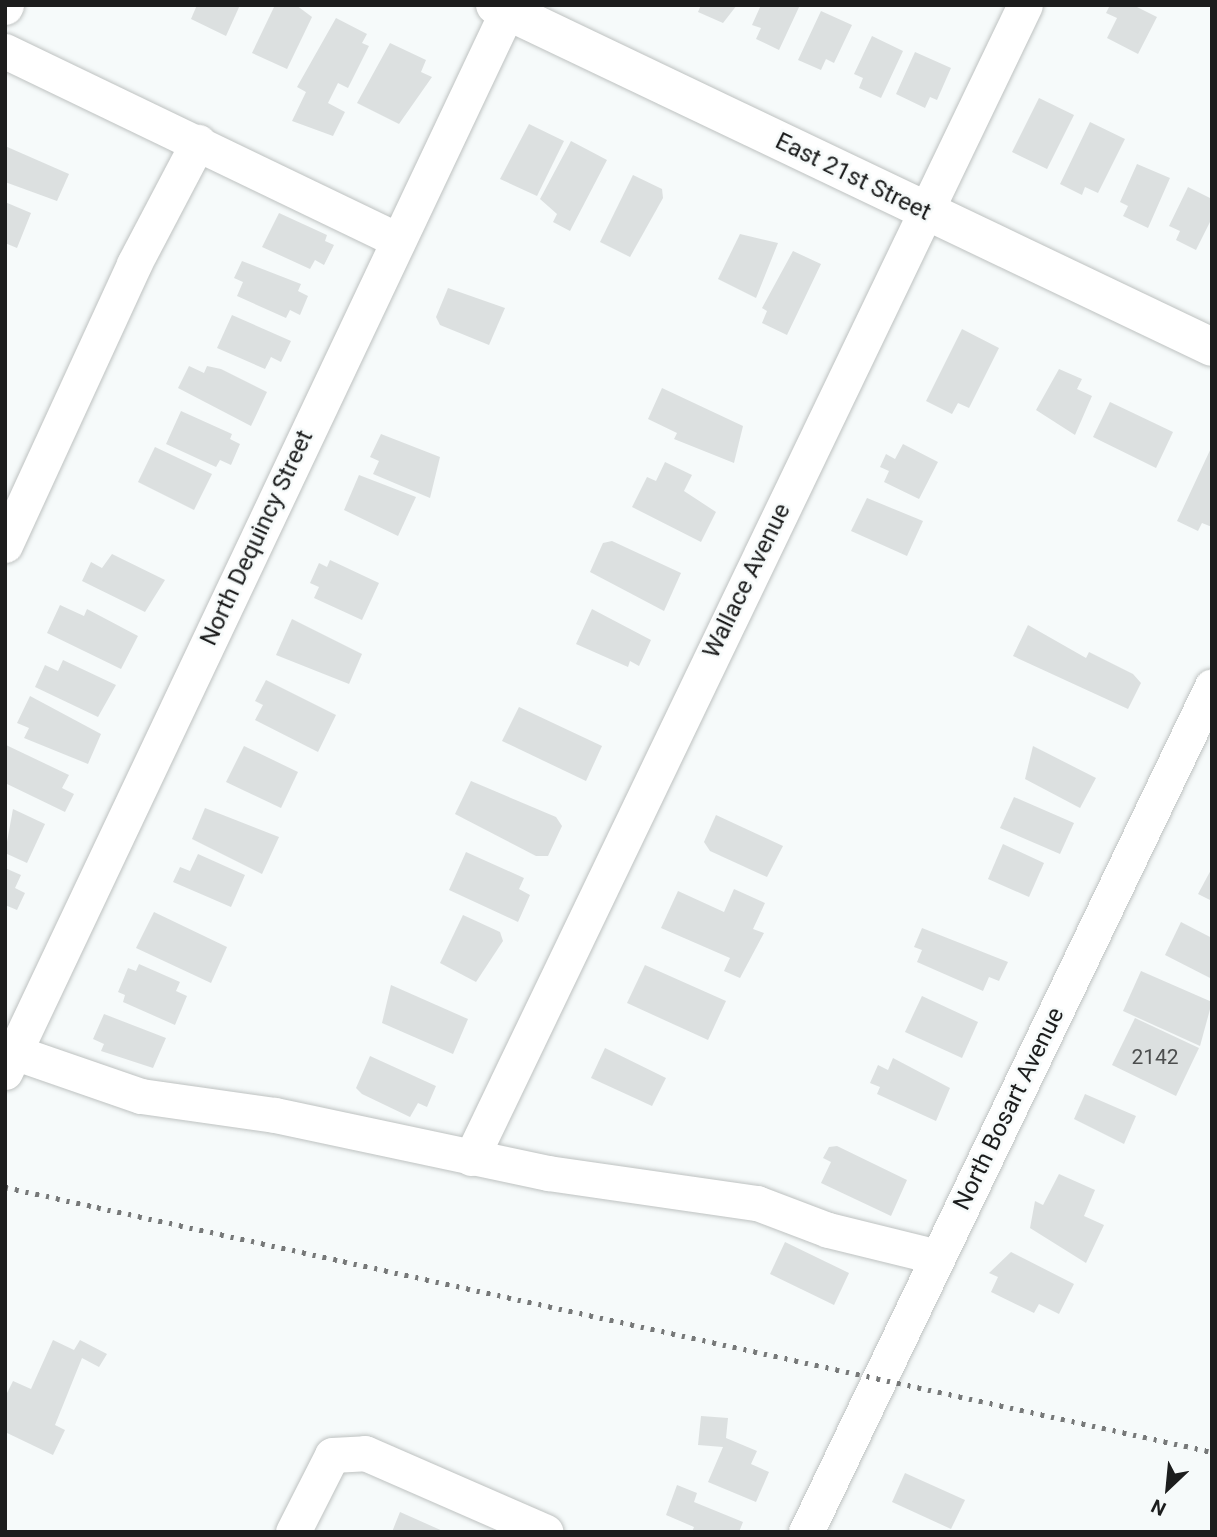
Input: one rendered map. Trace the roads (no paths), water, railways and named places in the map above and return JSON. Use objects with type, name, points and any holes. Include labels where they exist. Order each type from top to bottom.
[{"type":"main road","name":"East 21st Street","points":[[504,7],[924,212],[1212,346]]},
{"type":"street","name":"Wallace Avenue","points":[[471,1158],[1025,5]]},
{"type":"street","name":"North Dequincy Street","points":[[9,1057],[398,240],[504,7]]},
{"type":"street","points":[[5,51],[398,240]]},
{"type":"street","points":[[5,545],[134,264],[198,142]]},
{"type":"street","name":"North Bosart Avenue","points":[[806,1532],[1212,686]]},
{"type":"street","points":[[9,1057],[141,1096],[275,1115],[471,1158],[757,1203],[828,1230],[938,1257]]},
{"type":"street","points":[[293,1532],[332,1455],[365,1453],[546,1532]]},
{"type":"railway","points":[[5,1187],[1212,1452]]}]
